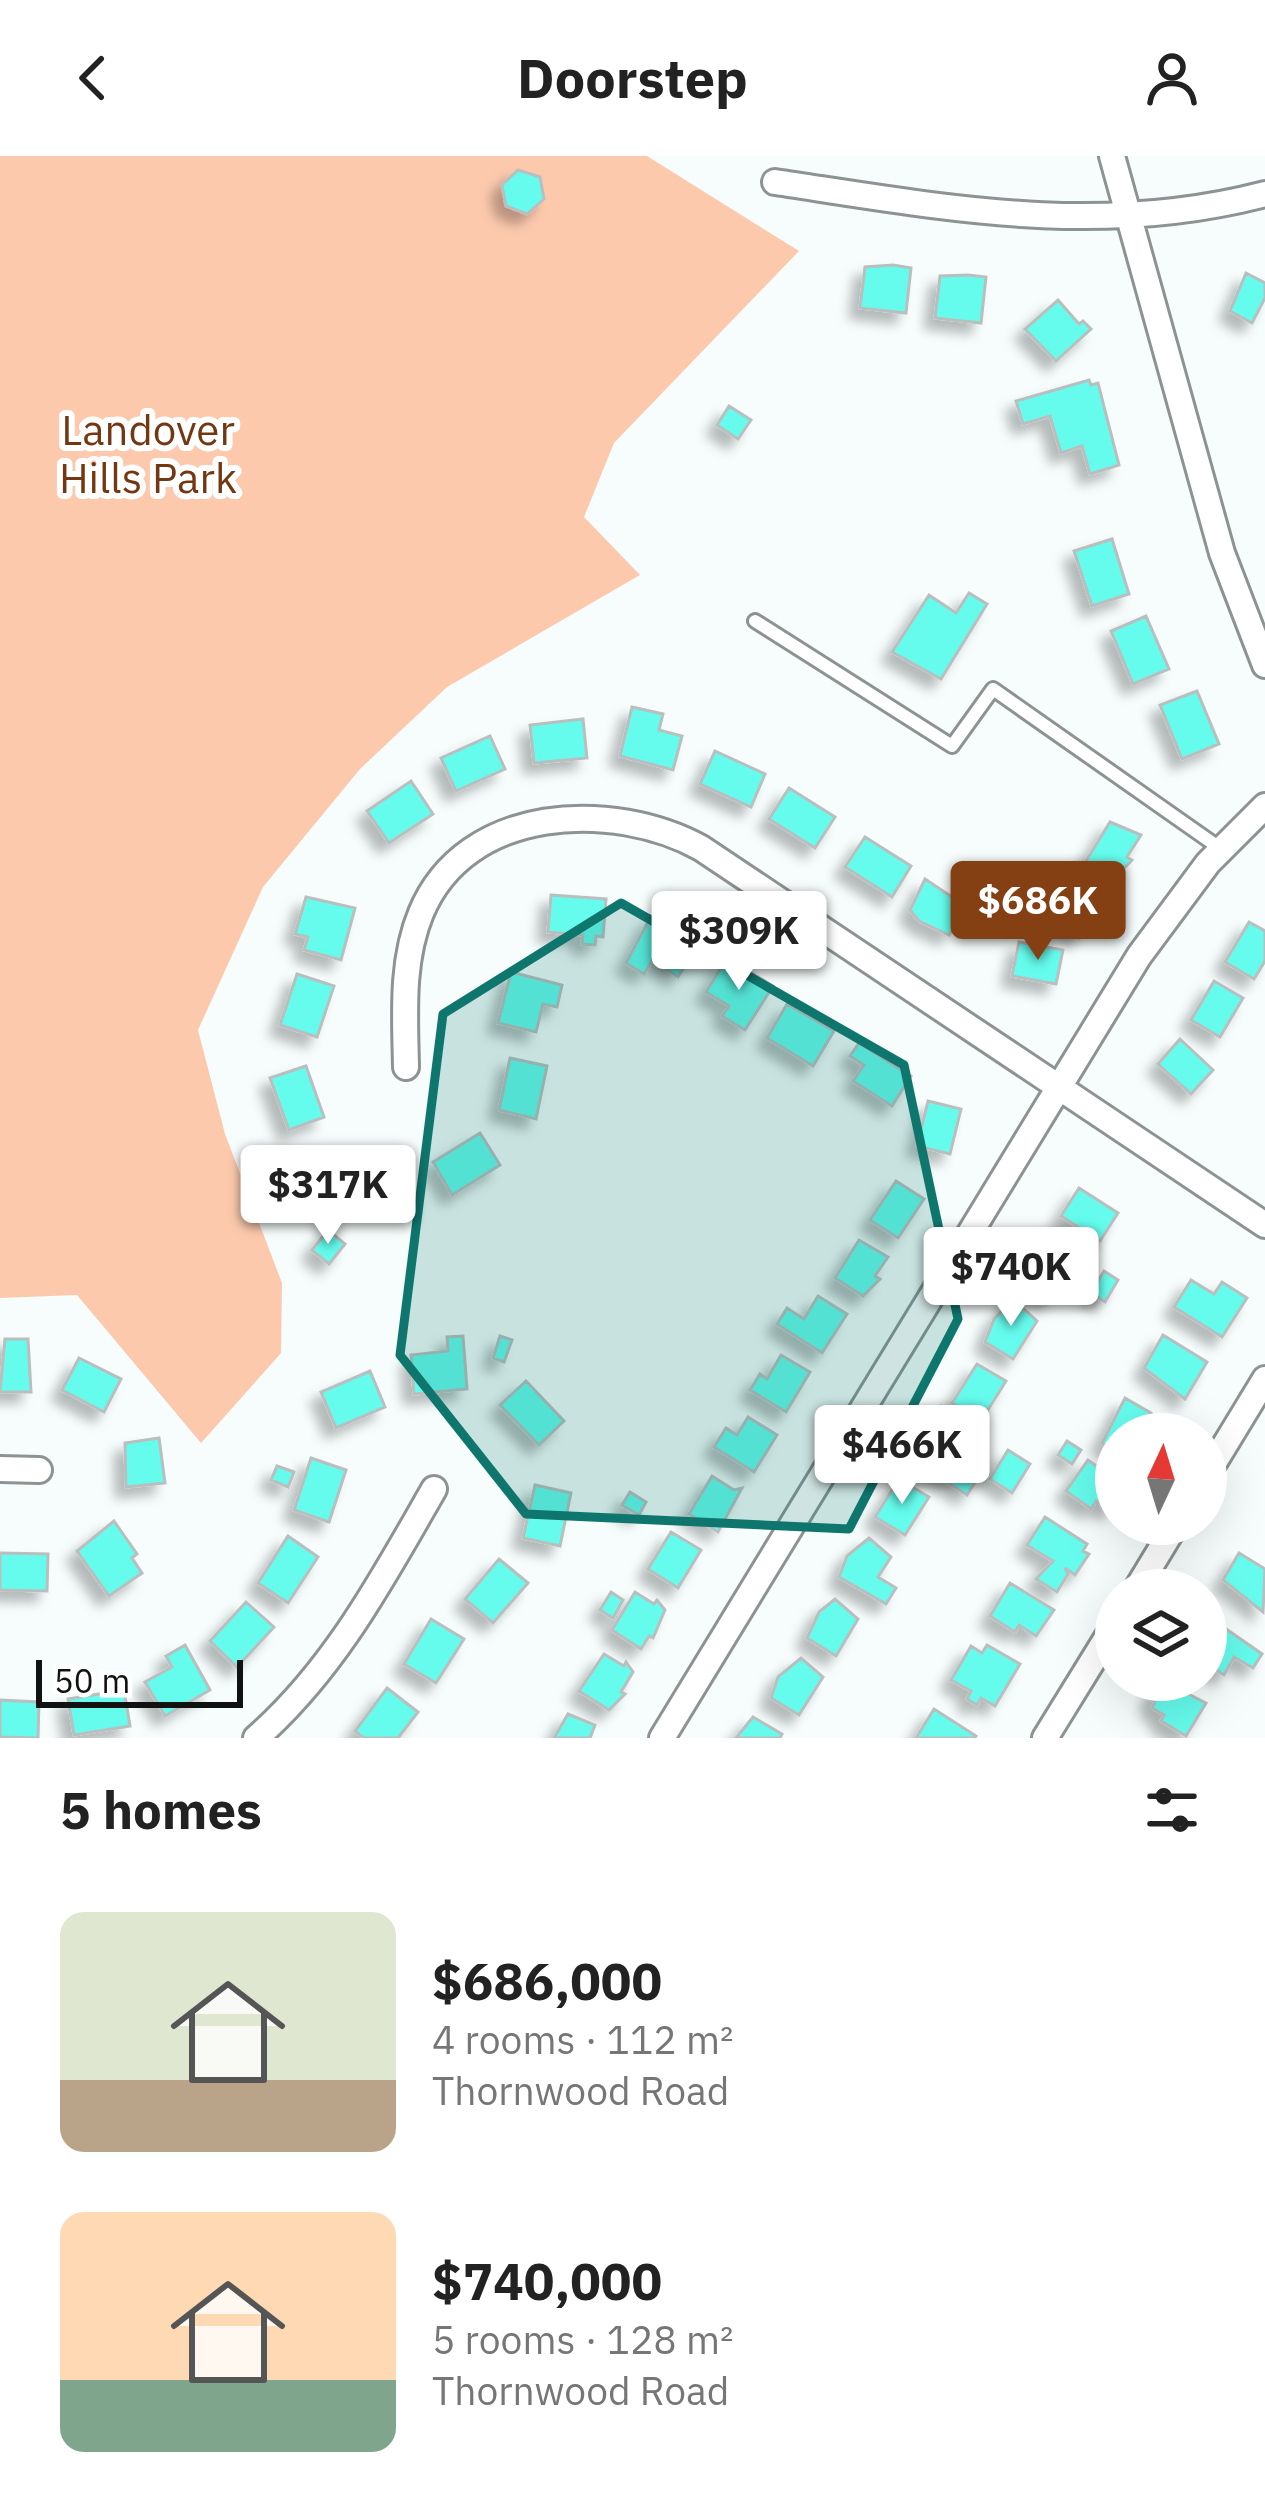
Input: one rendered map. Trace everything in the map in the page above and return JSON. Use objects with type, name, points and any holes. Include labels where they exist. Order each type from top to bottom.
[{"type":"street","points":[[1112,156],[1132,214],[1222,553],[1265,665]]},
{"type":"street","points":[[775,182],[1046,220],[1132,214],[1265,194]]},
{"type":"street","points":[[662,1738],[1139,956],[1221,849],[1265,806]]},
{"type":"street","points":[[406,1067],[407,966],[423,908],[442,880],[470,854],[507,833],[555,819],[592,816],[666,829],[1265,1225]]},
{"type":"street","points":[[1227,1441],[1265,1379]]},
{"type":"street","points":[[0,1469],[39,1470]]},
{"type":"street","points":[[256,1738],[305,1690],[341,1641],[434,1489]]},
{"type":"street","points":[[1045,1738],[1095,1657]]},
{"type":"lane","points":[[755,621],[952,746],[993,688],[1221,849]]},
{"type":"highlighted area","points":[[621,903],[904,1065],[958,1319],[849,1529],[526,1514],[400,1355],[443,1014]]},
{"type":"green space","name":"Landover Hills Park","points":[[0,156],[647,156],[799,251],[614,443],[584,517],[640,575],[447,687],[360,769],[263,887],[198,1030],[225,1134],[282,1283],[281,1353],[201,1443],[77,1295],[0,1298]]},
{"type":"building","points":[[518,170],[540,177],[544,199],[527,214],[506,206],[502,185]]},
{"type":"building","points":[[865,267],[911,268],[906,313],[860,308]]},
{"type":"building","points":[[1246,273],[1265,283],[1265,298],[1252,323],[1230,311]]},
{"type":"building","points":[[940,276],[986,277],[981,323],[935,318]]},
{"type":"building","points":[[1058,300],[1079,324],[1083,321],[1091,329],[1056,361],[1025,329]]},
{"type":"building","points":[[1089,380],[1091,385],[1098,383],[1119,465],[1090,474],[1082,446],[1061,453],[1050,416],[1023,424],[1016,401]]},
{"type":"building","points":[[729,406],[751,420],[738,439],[717,425]]},
{"type":"building","points":[[1112,539],[1129,594],[1092,606],[1074,551]]},
{"type":"building","points":[[969,593],[987,604],[941,679],[892,652],[929,595],[956,613]]},
{"type":"building","points":[[1146,616],[1169,669],[1133,684],[1111,631]]},
{"type":"building","points":[[1197,691],[1219,744],[1182,759],[1160,705]]},
{"type":"building","points":[[632,707],[663,714],[659,730],[682,736],[673,770],[620,756]]},
{"type":"building","points":[[583,719],[587,758],[534,763],[530,725]]},
{"type":"building","points":[[490,736],[505,769],[456,791],[441,758]]},
{"type":"building","points":[[715,751],[765,774],[751,807],[700,784]]},
{"type":"building","points":[[411,781],[433,814],[389,843],[367,811]]},
{"type":"building","points":[[789,788],[835,817],[815,848],[769,819]]},
{"type":"building","points":[[1110,822],[1141,835],[1127,857],[1132,860],[1114,879],[1086,861]]},
{"type":"building","points":[[865,837],[911,866],[892,897],[845,867]]},
{"type":"building","points":[[925,879],[967,907],[949,935],[919,921],[910,910]]},
{"type":"building","points":[[1074,880],[1103,898],[1079,938],[1049,919]]},
{"type":"building","points":[[551,895],[606,899],[603,937],[596,936],[595,945],[582,944],[583,935],[548,932]]},
{"type":"building","points":[[306,897],[355,908],[341,960],[304,950],[308,937],[295,934]]},
{"type":"building","points":[[651,916],[698,944],[678,977],[652,961],[644,974],[626,963]]},
{"type":"building","points":[[1249,922],[1265,931],[1265,961],[1254,979],[1225,962]]},
{"type":"building","points":[[1019,942],[1063,950],[1056,984],[1012,976]]},
{"type":"building","points":[[727,958],[773,986],[745,1030],[722,1016],[729,1006],[706,992]]},
{"type":"building","points":[[511,972],[562,985],[557,1007],[543,1004],[536,1032],[498,1023]]},
{"type":"building","points":[[297,974],[334,986],[317,1037],[280,1025]]},
{"type":"building","points":[[1214,981],[1243,998],[1220,1037],[1191,1020]]},
{"type":"building","points":[[787,1004],[834,1031],[813,1066],[767,1038]]},
{"type":"building","points":[[1180,1039],[1213,1070],[1191,1094],[1158,1064]]},
{"type":"building","points":[[859,1043],[911,1076],[892,1106],[853,1081],[864,1065],[850,1056]]},
{"type":"building","points":[[510,1058],[547,1066],[536,1119],[499,1110]]},
{"type":"building","points":[[306,1066],[324,1117],[289,1130],[270,1078]]},
{"type":"building","points":[[928,1101],[961,1109],[950,1154],[917,1146]]},
{"type":"building","points":[[480,1133],[500,1165],[452,1195],[433,1162]]},
{"type":"building","points":[[338,1154],[393,1164],[386,1200],[331,1190]]},
{"type":"building","points":[[896,1181],[924,1199],[898,1238],[870,1220]]},
{"type":"building","points":[[1079,1188],[1118,1213],[1100,1241],[1061,1216]]},
{"type":"building","points":[[328,1230],[345,1244],[329,1264],[312,1250]]},
{"type":"building","points":[[859,1240],[888,1257],[875,1276],[880,1279],[863,1296],[835,1278]]},
{"type":"building","points":[[1050,1241],[1074,1261],[1049,1301],[1021,1283],[1030,1260],[1034,1263]]},
{"type":"building","points":[[1104,1271],[1118,1280],[1105,1302],[1091,1293]]},
{"type":"building","points":[[1191,1280],[1214,1294],[1222,1282],[1247,1298],[1222,1337],[1174,1307]]},
{"type":"building","points":[[818,1296],[847,1314],[822,1353],[777,1324],[787,1308],[804,1319]]},
{"type":"building","points":[[1013,1299],[1037,1321],[1013,1359],[985,1342],[994,1319]]},
{"type":"building","points":[[1163,1335],[1207,1362],[1185,1399],[1144,1368]]},
{"type":"building","points":[[463,1336],[467,1389],[414,1394],[411,1355],[448,1351],[447,1337]]},
{"type":"building","points":[[500,1336],[512,1340],[504,1362],[493,1358]]},
{"type":"building","points":[[5,1339],[28,1339],[31,1392],[0,1392]]},
{"type":"building","points":[[781,1355],[810,1372],[786,1412],[750,1390],[760,1374],[767,1379]]},
{"type":"building","points":[[79,1358],[121,1379],[104,1412],[62,1390]]},
{"type":"building","points":[[977,1364],[1006,1381],[981,1421],[952,1403]]},
{"type":"building","points":[[370,1371],[385,1407],[336,1428],[321,1392]]},
{"type":"building","points":[[526,1381],[564,1421],[539,1445],[500,1405]]},
{"type":"building","points":[[1125,1398],[1151,1413],[1117,1413]]},
{"type":"building","points":[[941,1406],[978,1430],[961,1452],[985,1467],[967,1495],[916,1463],[939,1427],[931,1422]]},
{"type":"building","points":[[748,1417],[777,1435],[754,1472],[714,1447],[726,1428],[737,1435]]},
{"type":"building","points":[[159,1438],[165,1483],[126,1487],[125,1443]]},
{"type":"building","points":[[1067,1441],[1081,1450],[1072,1464],[1058,1455]]},
{"type":"building","points":[[1008,1450],[1030,1464],[1012,1493],[990,1479]]},
{"type":"building","points":[[311,1458],[346,1470],[329,1522],[294,1510]]},
{"type":"building","points":[[1088,1460],[1095,1465],[1091,1509],[1066,1491]]},
{"type":"building","points":[[277,1466],[294,1472],[288,1487],[271,1480]]},
{"type":"building","points":[[712,1476],[734,1490],[742,1488],[718,1532],[689,1514]]},
{"type":"building","points":[[899,1479],[929,1497],[905,1535],[875,1517]]},
{"type":"building","points":[[535,1485],[571,1493],[560,1546],[523,1538]]},
{"type":"building","points":[[630,1492],[646,1502],[639,1515],[622,1505]]},
{"type":"building","points":[[1045,1517],[1087,1544],[1083,1551],[1089,1554],[1075,1575],[1065,1568],[1068,1574],[1057,1592],[1036,1579],[1053,1561],[1027,1545]]},
{"type":"building","points":[[114,1521],[137,1554],[132,1558],[142,1573],[109,1596],[77,1551]]},
{"type":"building","points":[[671,1532],[701,1550],[678,1588],[648,1569]]},
{"type":"building","points":[[288,1536],[318,1557],[288,1603],[258,1583]]},
{"type":"building","points":[[869,1538],[891,1557],[878,1577],[896,1588],[886,1604],[839,1577],[847,1556]]},
{"type":"building","points":[[0,1553],[48,1554],[47,1591],[0,1590]]},
{"type":"building","points":[[1239,1553],[1265,1569],[1263,1612],[1227,1583],[1227,1573]]},
{"type":"building","points":[[499,1559],[528,1583],[493,1623],[465,1599]]},
{"type":"building","points":[[1010,1583],[1054,1610],[1036,1636],[1019,1625],[1015,1632],[990,1616]]},
{"type":"building","points":[[611,1592],[623,1600],[613,1618],[600,1610]]},
{"type":"building","points":[[635,1592],[654,1604],[657,1600],[665,1610],[653,1638],[649,1636],[641,1649],[612,1630]]},
{"type":"building","points":[[835,1599],[858,1619],[836,1656],[807,1638],[819,1612]]},
{"type":"building","points":[[246,1602],[274,1627],[237,1667],[210,1641]]},
{"type":"building","points":[[431,1619],[464,1639],[436,1683],[404,1664]]},
{"type":"building","points":[[1227,1630],[1262,1654],[1253,1668],[1234,1657],[1227,1670]]},
{"type":"building","points":[[185,1645],[210,1690],[165,1716],[145,1682],[172,1667],[166,1656]]},
{"type":"building","points":[[987,1645],[1020,1664],[995,1706],[981,1698],[977,1705],[967,1699],[971,1691],[951,1680],[971,1646],[982,1653]]},
{"type":"building","points":[[604,1654],[624,1666],[626,1662],[633,1672],[621,1692],[625,1694],[609,1710],[579,1691]]},
{"type":"building","points":[[801,1658],[823,1677],[799,1715],[771,1698],[778,1677]]},
{"type":"building","points":[[387,1688],[418,1712],[398,1738],[364,1738],[355,1731]]},
{"type":"building","points":[[124,1690],[130,1726],[74,1735],[68,1699]]},
{"type":"building","points":[[0,1700],[39,1702],[38,1738],[0,1737]]},
{"type":"building","points":[[1155,1702],[1206,1703],[1186,1736],[1161,1721],[1164,1715],[1152,1708]]},
{"type":"building","points":[[934,1709],[976,1736],[975,1738],[916,1738]]},
{"type":"building","points":[[568,1714],[595,1725],[590,1738],[554,1738]]},
{"type":"building","points":[[753,1717],[782,1734],[780,1738],[736,1738]]}]
